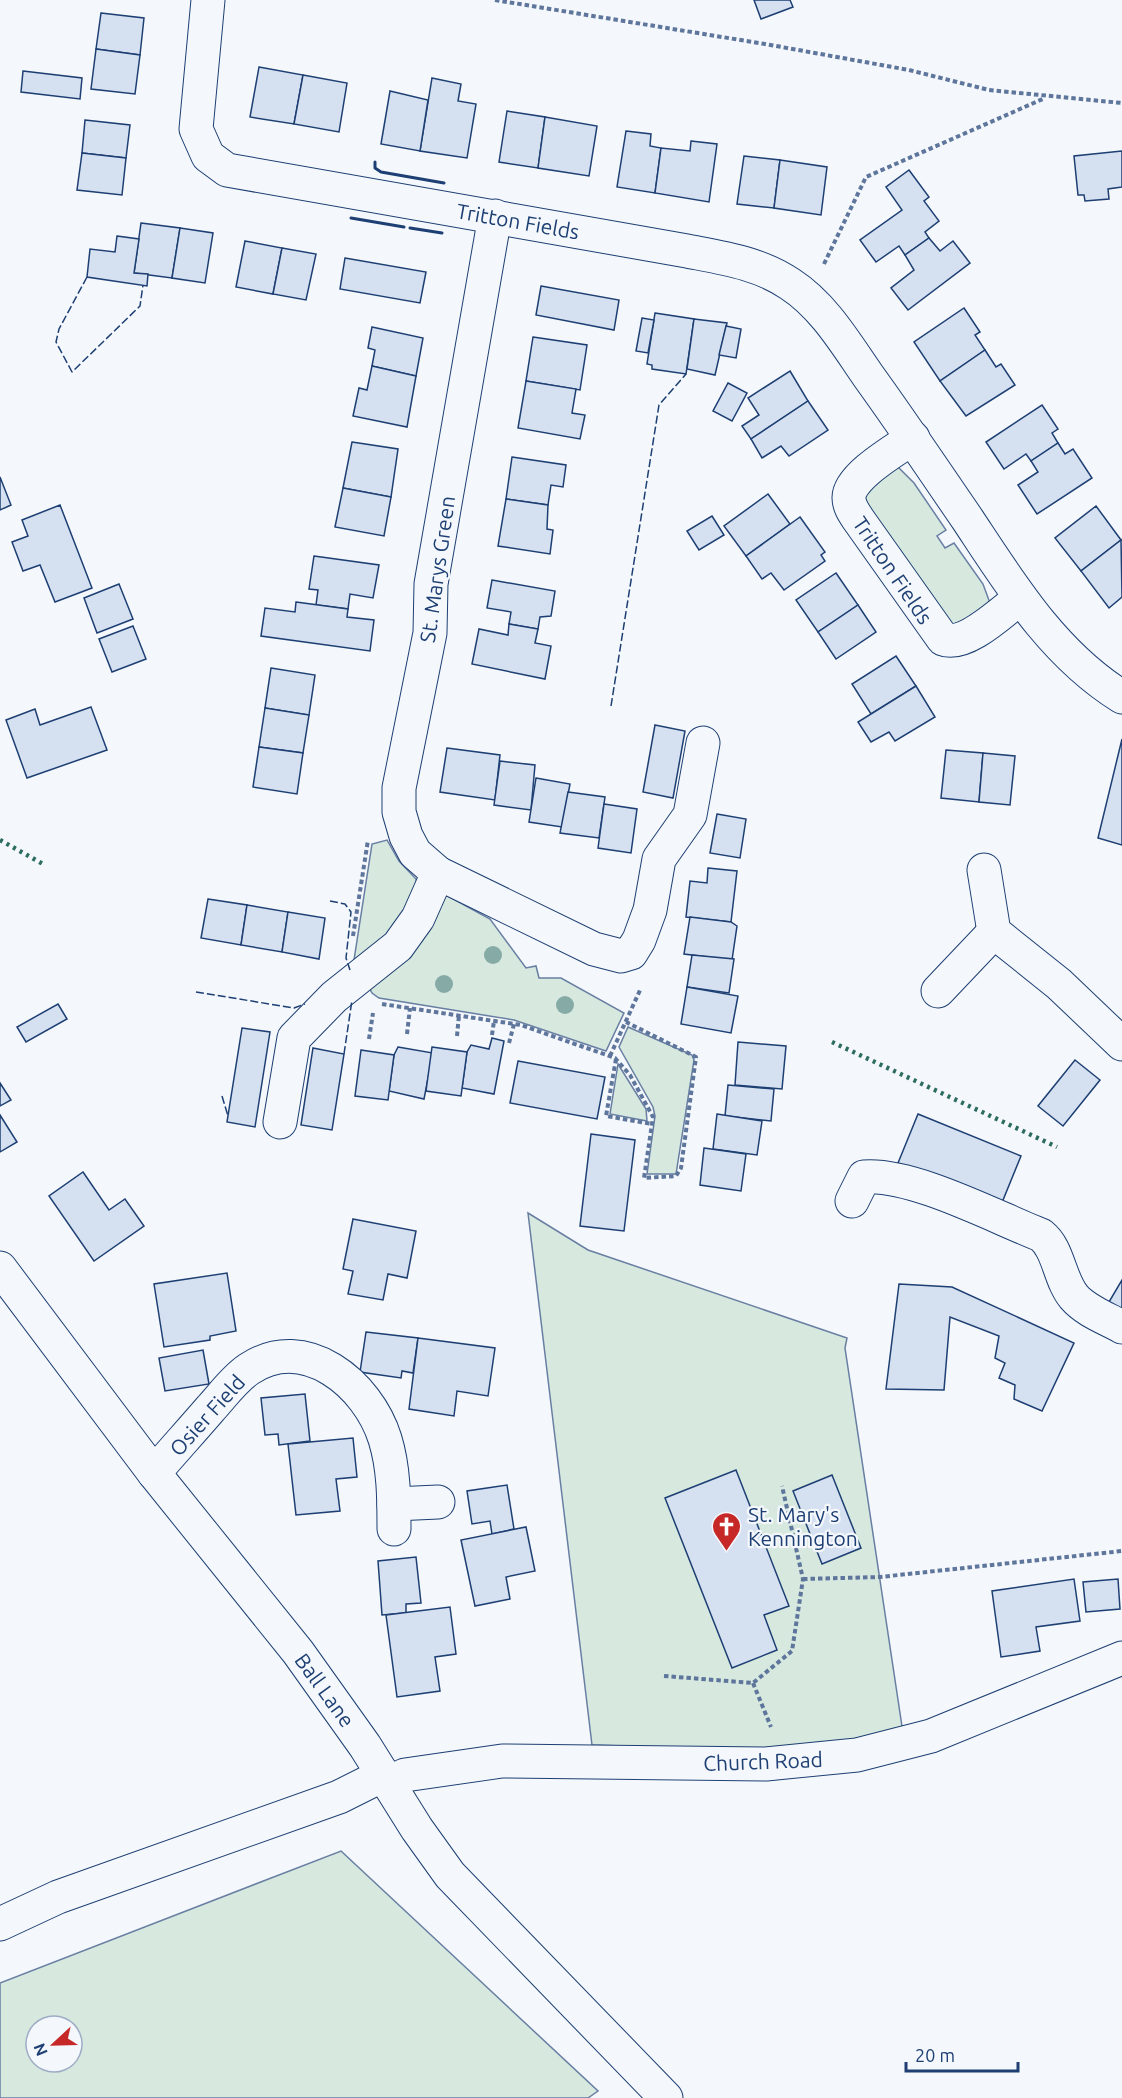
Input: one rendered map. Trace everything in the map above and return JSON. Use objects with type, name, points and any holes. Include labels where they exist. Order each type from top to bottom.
[{"type":"street","name":"Tritton Fields","points":[[208,0],[196,116],[199,137],[213,162],[227,170],[743,262],[781,278],[808,297],[831,323],[913,438],[1020,598],[1088,674],[1122,696]]},
{"type":"street","name":"St. Marys Green","points":[[495,216],[431,584],[430,633],[399,788],[399,812],[406,836],[415,852],[438,873],[594,950],[621,956],[633,950],[645,926],[659,859],[690,815],[703,742]]},
{"type":"street","name":"Tritton Fields","points":[[913,438],[862,475],[850,488],[849,499],[858,519],[943,639],[953,641],[971,635],[1020,598]]},
{"type":"street","points":[[984,870],[994,932],[1059,984],[1122,1044]]},
{"type":"street","points":[[280,1122],[294,1038],[332,999],[389,954],[406,936],[418,918],[438,873]]},
{"type":"street","points":[[938,992],[994,932]]},
{"type":"street","points":[[852,1201],[864,1177],[889,1178],[929,1190],[1041,1235],[1050,1244],[1065,1282],[1074,1297],[1084,1307],[1122,1327]]},
{"type":"street","name":"Ball Lane","points":[[0,1268],[154,1473],[298,1652],[450,1875],[666,2098]]},
{"type":"street","name":"Osier Field","points":[[154,1473],[243,1373],[274,1358],[304,1357],[335,1370],[351,1384],[371,1412],[387,1447],[394,1517],[438,1502]]},
{"type":"street","name":"Church Road","points":[[0,1924],[58,1897],[386,1779],[502,1761],[786,1763],[857,1755],[909,1744],[1122,1658]]},
{"type":"path","points":[[495,0],[909,70],[989,90],[1122,103]]},
{"type":"path","points":[[808,297],[866,177],[1047,96]]},
{"type":"path","points":[[358,978],[351,957],[368,839],[399,812]]},
{"type":"path","points":[[610,1056],[645,978]]},
{"type":"path","points":[[369,1039],[373,1012],[378,1002],[514,1024],[610,1056],[616,1059],[630,1075],[650,1108],[652,1124],[644,1178],[678,1176],[696,1057],[626,1022]]},
{"type":"path","points":[[407,1034],[410,1008]]},
{"type":"path","points":[[457,1036],[459,1015]]},
{"type":"path","points":[[492,1035],[494,1021]]},
{"type":"path","points":[[509,1043],[514,1024]]},
{"type":"path","points":[[616,1059],[606,1116],[652,1124]]},
{"type":"path","points":[[664,1676],[753,1683],[792,1651],[803,1579],[782,1486]]},
{"type":"path","points":[[803,1579],[880,1577],[1122,1551]]},
{"type":"path","points":[[753,1683],[786,1763]]},
{"type":"shaded area","points":[[898,467],[914,483],[946,530],[937,536],[945,548],[954,543],[983,584],[990,603],[980,616],[948,626],[863,498],[866,489]]},
{"type":"shaded area","points":[[387,840],[399,861],[416,879],[417,884],[404,923],[354,960],[372,844]]},
{"type":"shaded area","points":[[446,895],[490,919],[526,968],[536,966],[539,978],[561,978],[624,1013],[606,1051],[514,1020],[379,998],[372,993],[367,983]]},
{"type":"shaded area","points":[[628,1027],[692,1055],[694,1060],[676,1174],[647,1174],[655,1116],[653,1107],[619,1047]]},
{"type":"shaded area","points":[[618,1064],[646,1109],[647,1121],[610,1114]]},
{"type":"shaded area","points":[[528,1213],[588,1250],[847,1338],[845,1348],[903,1733],[782,1751],[592,1745]]},
{"type":"shaded area","points":[[341,1851],[598,2091],[588,2098],[0,2098],[0,1983]]},
{"type":"building","points":[[754,0],[790,0],[793,7],[761,19]]},
{"type":"building","points":[[101,13],[144,18],[140,55],[96,49]]},
{"type":"building","points":[[96,49],[140,55],[135,94],[91,89]]},
{"type":"building","points":[[259,67],[303,75],[294,124],[250,117]]},
{"type":"building","points":[[23,71],[82,78],[80,99],[21,92]]},
{"type":"building","points":[[303,75],[347,83],[339,132],[294,124]]},
{"type":"building","points":[[432,78],[461,84],[458,101],[476,104],[467,158],[420,151]]},
{"type":"building","points":[[390,91],[428,100],[420,151],[381,144]]},
{"type":"building","points":[[507,111],[545,117],[538,168],[499,162]]},
{"type":"building","points":[[545,117],[597,126],[589,176],[538,168]]},
{"type":"building","points":[[85,120],[130,125],[126,158],[82,153]]},
{"type":"building","points":[[626,131],[651,134],[650,146],[661,148],[655,193],[617,187]]},
{"type":"building","points":[[691,141],[717,144],[709,202],[655,193],[661,148],[690,151]]},
{"type":"building","points":[[1122,151],[1122,187],[1108,189],[1109,199],[1085,201],[1084,195],[1078,195],[1074,156]]},
{"type":"building","points":[[82,153],[126,158],[122,195],[77,190]]},
{"type":"building","points":[[744,156],[780,160],[774,208],[737,204]]},
{"type":"building","points":[[780,160],[827,167],[821,215],[774,208]]},
{"type":"building","points":[[909,170],[929,197],[924,201],[939,221],[925,232],[929,238],[905,255],[899,246],[876,262],[860,240],[902,210],[886,187]]},
{"type":"building","points":[[141,223],[180,228],[172,278],[134,273]]},
{"type":"building","points":[[180,228],[213,233],[205,283],[172,278]]},
{"type":"building","points":[[117,236],[139,239],[134,273],[148,274],[147,286],[87,277],[90,249],[115,252]]},
{"type":"building","points":[[929,238],[940,251],[953,241],[970,263],[908,310],[891,288],[914,270],[905,255]]},
{"type":"building","points":[[245,241],[282,248],[273,294],[236,287]]},
{"type":"building","points":[[282,248],[316,254],[306,300],[273,294]]},
{"type":"building","points":[[345,258],[426,272],[420,303],[340,289]]},
{"type":"building","points":[[541,286],[619,300],[614,330],[536,315]]},
{"type":"building","points":[[964,308],[980,332],[975,335],[985,350],[940,381],[914,342]]},
{"type":"building","points":[[655,313],[694,319],[686,374],[652,369],[652,365],[647,364]]},
{"type":"building","points":[[642,318],[654,320],[648,353],[636,351]]},
{"type":"building","points":[[694,319],[727,323],[715,375],[687,369]]},
{"type":"building","points":[[726,326],[741,329],[736,358],[719,355]]},
{"type":"building","points":[[372,327],[423,338],[416,376],[372,366],[375,350],[368,348]]},
{"type":"building","points":[[533,337],[587,345],[580,390],[526,381]]},
{"type":"building","points":[[985,350],[996,367],[1001,364],[1015,385],[966,416],[940,381]]},
{"type":"building","points":[[372,366],[416,376],[407,427],[353,416],[359,388],[367,390]]},
{"type":"building","points":[[790,371],[808,401],[751,439],[742,426],[759,415],[748,398]]},
{"type":"building","points":[[526,381],[576,389],[572,413],[585,415],[580,439],[518,428]]},
{"type":"building","points":[[728,383],[747,393],[732,421],[713,411]]},
{"type":"building","points":[[808,401],[828,430],[789,456],[781,446],[762,458],[751,439]]},
{"type":"building","points":[[1042,405],[1058,429],[1052,433],[1058,443],[1031,461],[1026,454],[1004,469],[986,442]]},
{"type":"building","points":[[352,442],[398,449],[391,497],[343,488]]},
{"type":"building","points":[[1058,443],[1065,454],[1073,449],[1092,478],[1037,514],[1018,485],[1038,472],[1031,461]]},
{"type":"building","points":[[512,457],[566,465],[563,487],[551,485],[548,505],[506,499]]},
{"type":"building","points":[[0,477],[11,505],[0,510]]},
{"type":"building","points":[[343,488],[391,497],[384,536],[335,527]]},
{"type":"building","points":[[768,494],[790,524],[746,556],[724,526]]},
{"type":"building","points":[[506,499],[548,505],[547,529],[553,530],[550,554],[498,546]]},
{"type":"building","points":[[60,505],[92,588],[55,602],[40,565],[23,571],[12,542],[28,536],[22,520]]},
{"type":"building","points":[[1096,506],[1121,540],[1081,571],[1055,538]]},
{"type":"building","points":[[712,516],[724,535],[699,550],[687,531]]},
{"type":"building","points":[[800,517],[825,552],[821,555],[825,561],[784,590],[771,573],[762,579],[746,556]]},
{"type":"building","points":[[1121,540],[1122,597],[1109,608],[1081,571]]},
{"type":"building","points":[[314,556],[379,565],[373,598],[350,594],[348,609],[316,605],[318,590],[309,589]]},
{"type":"building","points":[[836,573],[858,605],[818,632],[796,600]]},
{"type":"building","points":[[492,580],[555,591],[551,616],[540,617],[538,629],[509,624],[511,612],[487,608]]},
{"type":"building","points":[[119,584],[133,619],[97,633],[84,598]]},
{"type":"building","points":[[296,602],[348,609],[347,617],[374,620],[370,651],[261,636],[265,608],[295,612]]},
{"type":"building","points":[[858,605],[876,632],[836,659],[818,632]]},
{"type":"building","points":[[509,624],[538,629],[535,643],[551,646],[545,679],[472,664],[479,629],[508,635]]},
{"type":"building","points":[[133,626],[146,659],[112,672],[99,639]]},
{"type":"building","points":[[896,656],[916,686],[871,714],[852,684]]},
{"type":"building","points":[[271,668],[315,675],[309,715],[265,708]]},
{"type":"building","points":[[916,686],[935,717],[895,741],[889,732],[871,742],[858,722]]},
{"type":"building","points":[[91,707],[107,750],[27,778],[6,720],[35,709],[40,725]]},
{"type":"building","points":[[265,708],[309,715],[303,753],[259,747]]},
{"type":"building","points":[[655,725],[685,731],[673,798],[643,792]]},
{"type":"building","points":[[1122,739],[1122,845],[1098,838]]},
{"type":"building","points":[[259,747],[303,753],[297,794],[253,787]]},
{"type":"building","points":[[447,748],[500,755],[495,800],[440,792]]},
{"type":"building","points":[[946,750],[983,753],[979,802],[941,798]]},
{"type":"building","points":[[983,753],[1015,756],[1010,805],[979,802]]},
{"type":"building","points":[[500,761],[535,765],[531,810],[494,805]]},
{"type":"building","points":[[536,778],[570,784],[562,827],[529,822]]},
{"type":"building","points":[[568,792],[605,797],[599,838],[560,833]]},
{"type":"building","points":[[604,804],[637,809],[631,853],[598,848]]},
{"type":"building","points":[[717,814],[746,819],[740,858],[710,853]]},
{"type":"building","points":[[708,868],[737,871],[731,922],[686,917],[690,881],[707,883]]},
{"type":"building","points":[[208,899],[247,905],[241,945],[201,938]]},
{"type":"building","points":[[247,905],[288,912],[282,952],[241,945]]},
{"type":"building","points":[[288,912],[325,918],[319,959],[282,952]]},
{"type":"building","points":[[690,917],[731,922],[737,926],[732,960],[684,954]]},
{"type":"building","points":[[692,955],[734,959],[729,993],[687,987]]},
{"type":"building","points":[[687,987],[738,996],[731,1033],[681,1024]]},
{"type":"building","points":[[58,1004],[67,1019],[26,1042],[17,1027]]},
{"type":"building","points":[[242,1028],[270,1032],[255,1127],[227,1122]]},
{"type":"building","points":[[492,1038],[504,1041],[494,1094],[462,1088],[467,1052],[471,1045],[489,1049]]},
{"type":"building","points":[[738,1042],[786,1046],[782,1089],[735,1085]]},
{"type":"building","points":[[398,1047],[433,1053],[424,1099],[389,1091],[394,1055]]},
{"type":"building","points":[[432,1047],[467,1052],[461,1096],[426,1091]]},
{"type":"building","points":[[313,1048],[344,1054],[332,1130],[301,1125]]},
{"type":"building","points":[[361,1050],[394,1055],[388,1100],[355,1096]]},
{"type":"building","points":[[1075,1060],[1100,1080],[1063,1126],[1038,1106]]},
{"type":"building","points":[[518,1061],[605,1077],[597,1119],[510,1103]]},
{"type":"building","points":[[0,1083],[11,1100],[0,1106]]},
{"type":"building","points":[[728,1085],[774,1089],[771,1121],[725,1116]]},
{"type":"building","points":[[717,1114],[762,1121],[757,1155],[713,1149]]},
{"type":"building","points":[[918,1114],[1021,1156],[1001,1205],[898,1163]]},
{"type":"building","points":[[0,1115],[17,1142],[0,1152]]},
{"type":"building","points":[[591,1134],[635,1140],[624,1231],[580,1226]]},
{"type":"building","points":[[704,1148],[746,1154],[741,1191],[700,1185]]},
{"type":"building","points":[[83,1172],[109,1210],[125,1199],[144,1226],[94,1261],[49,1196]]},
{"type":"building","points":[[353,1219],[416,1231],[407,1278],[388,1274],[383,1300],[348,1294],[353,1271],[343,1269]]},
{"type":"building","points":[[227,1273],[236,1331],[210,1336],[210,1340],[164,1347],[154,1284]]},
{"type":"building","points":[[1122,1280],[1122,1316],[1106,1307]]},
{"type":"building","points":[[899,1284],[952,1287],[1074,1343],[1042,1411],[1014,1399],[1015,1385],[999,1378],[1005,1363],[995,1358],[999,1336],[950,1317],[944,1390],[886,1389]]},
{"type":"building","points":[[366,1332],[418,1338],[413,1373],[402,1371],[401,1378],[360,1372]]},
{"type":"building","points":[[418,1338],[495,1348],[488,1396],[457,1391],[454,1416],[409,1409]]},
{"type":"building","points":[[203,1350],[209,1384],[165,1391],[159,1358]]},
{"type":"building","points":[[305,1394],[310,1441],[279,1445],[278,1434],[265,1435],[261,1398]]},
{"type":"building","points":[[353,1438],[357,1477],[336,1479],[340,1511],[296,1515],[288,1444]]},
{"type":"building","name":"St. Mary's Kennington","points":[[736,1470],[789,1606],[764,1615],[777,1650],[732,1668],[665,1498]]},
{"type":"building","points":[[832,1475],[861,1548],[822,1564],[793,1491]]},
{"type":"building","points":[[507,1485],[514,1529],[492,1534],[490,1521],[472,1524],[467,1491]]},
{"type":"building","points":[[526,1527],[535,1571],[506,1577],[510,1599],[475,1606],[461,1540]]},
{"type":"building","points":[[416,1557],[421,1603],[406,1604],[406,1613],[382,1615],[378,1561]]},
{"type":"building","points":[[1074,1579],[1080,1621],[1036,1627],[1040,1651],[1001,1657],[992,1591]]},
{"type":"building","points":[[1118,1579],[1120,1609],[1086,1612],[1083,1582]]},
{"type":"building","points":[[450,1607],[456,1654],[435,1657],[440,1691],[397,1697],[386,1615]]},
{"type":"hedge","points":[[0,840],[43,864]]},
{"type":"hedge","points":[[832,1042],[1057,1147]]},
{"type":"fence","points":[[87,277],[59,329],[56,342],[72,372],[140,306],[143,285]]},
{"type":"fence","points":[[611,706],[659,405],[686,374]]},
{"type":"fence","points":[[330,901],[345,904],[351,912],[346,958],[350,970]]},
{"type":"fence","points":[[196,992],[294,1008],[305,1004]]},
{"type":"fence","points":[[344,1054],[352,1000]]},
{"type":"fence","points":[[222,1096],[228,1116]]},
{"type":"wall","points":[[375,162],[375,168],[381,172],[444,183]]},
{"type":"wall","points":[[351,218],[404,227]]},
{"type":"wall","points":[[410,228],[442,233]]},
{"type":"place","name":"St. Mary's Kennington","points":[[727,1552]]}]
